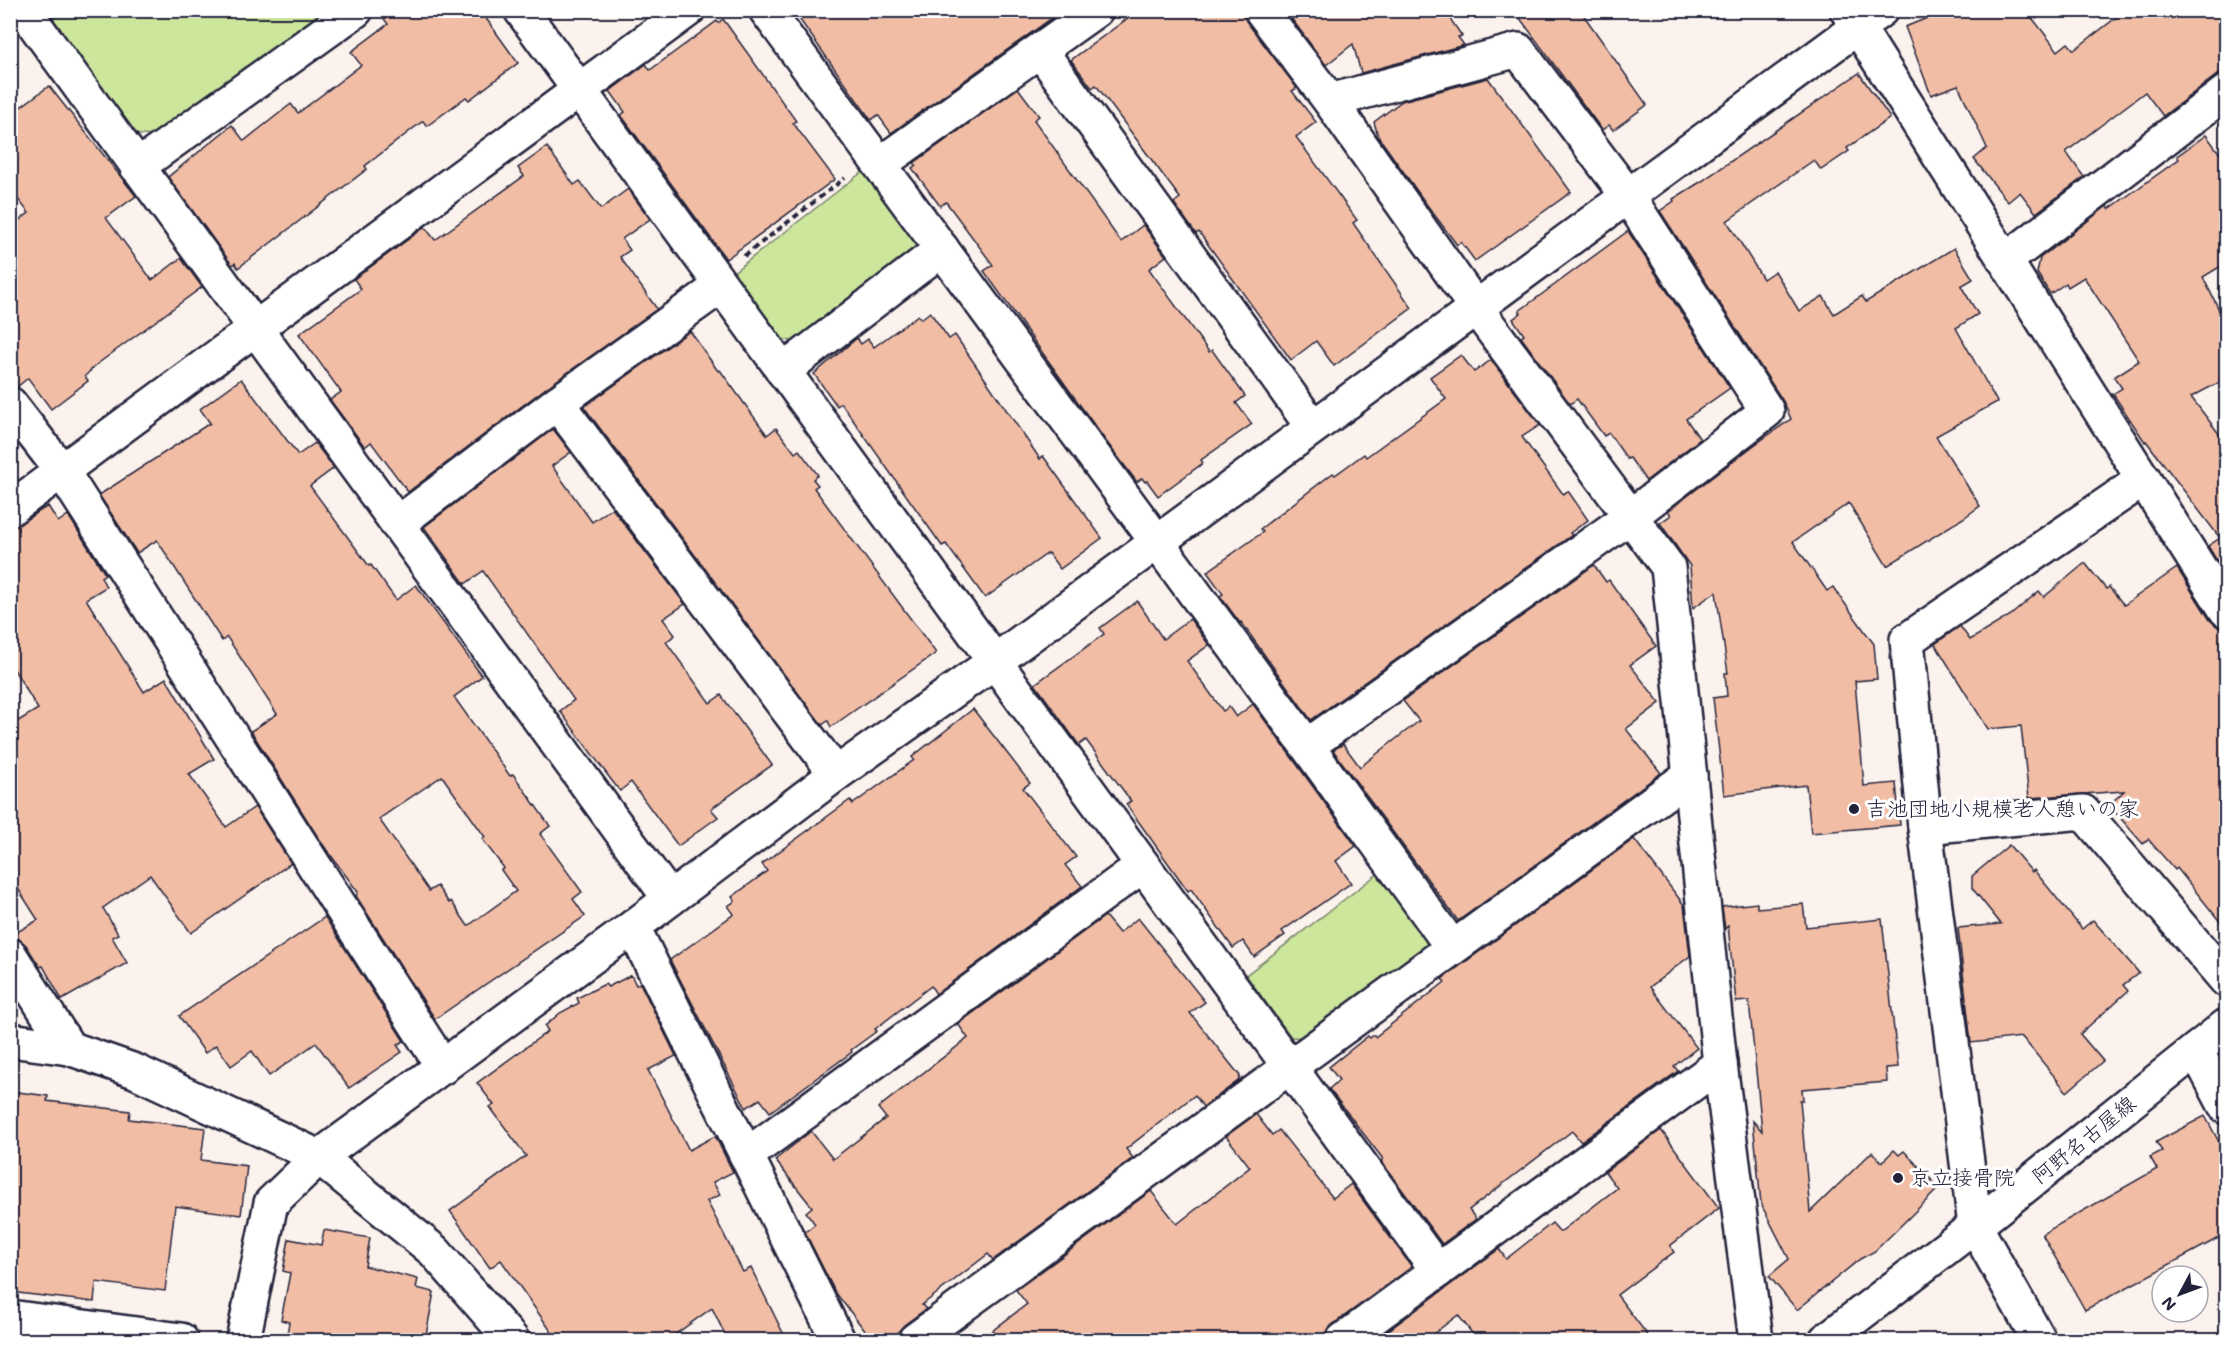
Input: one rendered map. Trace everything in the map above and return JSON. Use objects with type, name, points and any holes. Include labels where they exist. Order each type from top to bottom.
[{"type":"street","points":[[24,10],[670,898]]},
{"type":"street","points":[[137,167],[356,10]]},
{"type":"street","points":[[521,10],[1438,1271]]},
{"type":"street","points":[[10,509],[688,10]]},
{"type":"street","points":[[766,10],[1157,541],[1452,947]]},
{"type":"street","points":[[877,160],[1096,10]]},
{"type":"street","points":[[1262,10],[1330,101],[1476,308],[1668,567],[1720,1064],[1756,1341]]},
{"type":"street","points":[[243,1341],[271,1203],[319,1157],[633,927],[836,774],[994,662],[1312,426],[1628,196],[1862,16],[2006,260],[2226,610]]},
{"type":"street","points":[[1040,50],[1312,426]]},
{"type":"street","points":[[1307,746],[1631,516],[1767,411],[1628,196],[1518,50],[1330,101]]},
{"type":"street","points":[[2006,260],[2225,97]]},
{"type":"street","points":[[783,371],[942,249]]},
{"type":"street","points":[[397,524],[718,282]]},
{"type":"street","points":[[557,403],[836,774]]},
{"type":"street","points":[[10,404],[62,471],[443,1067]]},
{"type":"street","points":[[2039,1341],[1975,1226],[1925,827],[1907,640],[2144,479]]},
{"type":"street","points":[[915,1341],[1690,775]]},
{"type":"street","points":[[1925,827],[2083,812],[2226,980]]},
{"type":"street","points":[[747,1155],[1142,866]]},
{"type":"street","points":[[633,927],[838,1341]]},
{"type":"street","points":[[10,955],[69,1048]]},
{"type":"street","name":"阿野名古屋線","points":[[1826,1341],[1975,1226],[2226,1026]]},
{"type":"street","points":[[10,1040],[69,1048],[135,1071],[319,1157],[434,1251],[512,1341]]},
{"type":"street","points":[[2196,1050],[2226,1107]]},
{"type":"street","points":[[1343,1341],[1720,1064]]},
{"type":"street","points":[[10,1317],[181,1341]]},
{"type":"path","points":[[718,282],[877,160]]},
{"type":"green space","points":[[48,11],[327,11],[151,136],[132,134]]},
{"type":"green space","points":[[866,169],[917,240],[914,255],[801,343],[781,339],[731,274]]},
{"type":"green space","points":[[1380,872],[1425,933],[1427,952],[1307,1038],[1291,1037],[1246,975]]},
{"type":"building","points":[[377,10],[480,10],[518,63],[469,100],[466,97],[427,126],[423,121],[365,166],[367,169],[238,268],[235,263],[232,265],[168,177],[232,125],[244,141],[291,104],[298,113],[361,65],[351,52],[388,24]]},
{"type":"building","points":[[793,10],[1063,10],[891,133],[878,115],[871,120]]},
{"type":"building","points":[[1139,10],[1243,10],[1246,21],[1297,88],[1292,91],[1316,122],[1296,137],[1357,220],[1353,223],[1412,308],[1334,366],[1316,341],[1291,360],[1199,232],[1196,234],[1174,203],[1180,198],[1096,85],[1092,88],[1071,60]]},
{"type":"building","points":[[1285,10],[1444,10],[1462,36],[1458,37],[1464,45],[1361,73],[1353,44],[1326,65]]},
{"type":"building","points":[[1514,10],[1580,10],[1647,105],[1613,130],[1609,125],[1602,130]]},
{"type":"building","points":[[1947,10],[2026,10],[2058,51],[2068,43],[2074,50],[2126,10],[2226,10],[2226,68],[2163,116],[2145,92],[2066,152],[2084,177],[2036,213],[2020,192],[2008,202],[1974,159],[1987,148],[1958,85],[1931,95],[1905,27]]},
{"type":"building","points":[[723,19],[796,121],[793,123],[835,179],[726,259],[621,115],[625,112],[610,91],[646,64],[650,70]]},
{"type":"building","points":[[1859,73],[1890,118],[1847,148],[1849,151],[1821,170],[1814,160],[1727,221],[1763,279],[1775,271],[1799,311],[1823,296],[1834,314],[1862,296],[1866,302],[1954,248],[1973,279],[1961,286],[1978,314],[1956,328],[1997,402],[1936,436],[1980,506],[1965,517],[1887,566],[1849,503],[1793,542],[1827,591],[1833,587],[1874,644],[1877,679],[1855,681],[1864,786],[1896,783],[1900,825],[1811,833],[1806,785],[1724,795],[1713,698],[1727,696],[1725,673],[1728,673],[1716,592],[1693,608],[1690,566],[1660,523],[1671,515],[1668,511],[1791,419],[1783,401],[1660,211],[1674,201],[1673,199]]},
{"type":"building","points":[[1488,78],[1571,192],[1475,261],[1461,242],[1457,245],[1427,205],[1378,136],[1374,122],[1402,101]]},
{"type":"building","points":[[49,86],[136,196],[106,218],[152,280],[181,258],[202,287],[96,365],[85,376],[88,381],[51,409],[28,378],[17,387],[10,386],[10,227],[29,213],[10,189],[10,115]]},
{"type":"building","points":[[1018,88],[1039,116],[1034,120],[1121,242],[1143,225],[1166,256],[1149,269],[1209,352],[1212,350],[1245,396],[1236,403],[1252,424],[1201,460],[1203,463],[1158,496],[1147,481],[1145,482],[1142,478],[1137,482],[1105,440],[984,271],[993,265],[946,202],[940,206],[912,168],[916,165],[914,163]]},
{"type":"building","points":[[2206,135],[2226,162],[2226,263],[2203,277],[2226,324],[2226,379],[2191,397],[2226,443],[2226,576],[2208,546],[2220,538],[2145,442],[2113,394],[2122,388],[2114,377],[2139,361],[2084,277],[2068,287],[2066,283],[2050,294],[2037,273],[2040,258],[2107,206],[2109,209],[2179,159],[2177,156]]},
{"type":"building","points":[[547,147],[574,185],[580,181],[601,209],[628,189],[650,219],[622,239],[630,250],[620,257],[657,309],[546,388],[408,492],[371,442],[365,447],[330,400],[341,392],[299,334],[361,289],[354,279],[425,227],[435,240],[524,176],[518,168]]},
{"type":"building","points":[[1628,231],[1730,388],[1686,419],[1700,439],[1646,481],[1609,433],[1604,436],[1577,399],[1570,404],[1521,337],[1524,335],[1513,319],[1521,313],[1519,311]]},
{"type":"building","points":[[930,312],[949,339],[955,335],[1040,459],[1043,456],[1102,538],[1060,569],[1048,553],[985,598],[946,544],[942,546],[841,403],[837,406],[814,374],[857,338],[861,344],[868,339],[874,347],[918,315],[921,319]]},
{"type":"building","points":[[690,331],[767,435],[776,428],[795,453],[799,450],[818,475],[813,479],[818,485],[814,488],[936,653],[831,727],[828,721],[822,725],[584,407]]},
{"type":"building","points":[[1461,355],[1474,372],[1491,360],[1540,425],[1522,437],[1563,494],[1568,491],[1588,520],[1570,533],[1572,535],[1311,720],[1220,596],[1223,594],[1207,572],[1263,532],[1260,529],[1333,473],[1335,475],[1364,454],[1366,457],[1446,399],[1430,377]]},
{"type":"building","points":[[241,379],[298,455],[315,443],[334,468],[310,486],[396,600],[416,585],[482,676],[454,697],[510,776],[513,774],[550,826],[540,834],[582,892],[573,899],[585,916],[435,1019],[356,896],[358,892],[321,842],[251,731],[277,714],[227,637],[222,641],[157,540],[137,553],[99,495],[210,423],[200,409]],"holes":[[[442,776],[485,837],[482,839],[504,868],[501,870],[516,891],[468,926],[451,901],[449,903],[437,886],[429,891],[379,819]]]},
{"type":"building","points":[[553,429],[571,452],[552,466],[592,522],[612,508],[685,604],[663,619],[675,635],[666,642],[710,703],[721,695],[772,765],[711,809],[718,817],[678,846],[631,782],[620,791],[560,711],[574,700],[483,571],[465,584],[424,527]]},
{"type":"building","points":[[48,506],[58,522],[68,515],[105,574],[101,577],[106,587],[86,599],[144,692],[166,678],[214,759],[189,774],[226,827],[255,807],[291,863],[191,933],[150,875],[103,908],[118,934],[112,937],[127,963],[62,1000],[43,966],[40,967],[26,945],[10,936],[38,920],[10,876],[10,726],[38,709],[10,663],[10,529]]},
{"type":"building","points":[[2085,563],[2106,589],[2109,587],[2124,605],[2177,568],[2210,620],[2218,627],[2226,629],[2226,929],[2177,868],[2175,870],[2148,839],[2143,844],[2109,805],[2124,791],[2029,798],[2021,726],[1988,729],[1935,644],[1960,626],[1970,640],[2011,615],[2039,591],[2044,597]]},
{"type":"building","points":[[1594,565],[1606,582],[1609,580],[1656,646],[1630,665],[1660,703],[1626,729],[1661,773],[1458,921],[1333,750],[1343,744],[1360,767],[1419,721],[1403,701]]},
{"type":"building","points":[[1137,601],[1163,639],[1190,619],[1209,645],[1187,661],[1223,711],[1229,707],[1236,717],[1253,704],[1356,846],[1336,861],[1351,883],[1282,931],[1285,935],[1254,957],[1243,941],[1233,948],[1191,889],[1188,891],[1126,804],[1131,801],[1086,740],[1079,745],[1035,684],[1104,634],[1100,628]]},
{"type":"building","points":[[973,709],[1030,783],[1023,788],[1076,857],[1065,865],[1082,886],[936,994],[931,986],[875,1029],[877,1031],[851,1050],[852,1052],[770,1112],[760,1099],[746,1108],[670,960],[734,914],[728,906],[735,901],[732,897],[767,871],[762,864],[850,800],[853,804],[914,760],[912,757]]},
{"type":"building","points":[[1634,839],[1684,905],[1690,956],[1650,987],[1697,1048],[1674,1066],[1678,1071],[1581,1142],[1572,1131],[1469,1210],[1476,1219],[1442,1244],[1381,1161],[1383,1159],[1329,1089],[1339,1080],[1329,1067],[1368,1036],[1370,1038],[1374,1035],[1375,1037],[1445,982],[1442,979]]},
{"type":"building","points":[[2009,845],[2032,872],[2034,870],[2082,929],[2093,920],[2139,973],[2123,985],[2128,991],[2080,1034],[2103,1061],[2067,1092],[2022,1037],[1971,1043],[1958,928],[2001,924],[1972,888],[1972,876]]},
{"type":"building","points":[[1757,903],[1757,908],[1803,904],[1806,927],[1882,919],[1898,1067],[1886,1068],[1887,1082],[1802,1089],[1803,1100],[1800,1100],[1810,1212],[1872,1152],[1882,1162],[1894,1150],[1899,1155],[1904,1151],[1939,1188],[1875,1251],[1860,1259],[1797,1310],[1769,1276],[1789,1259],[1761,1204],[1753,1121],[1762,1131],[1749,1001],[1736,1002],[1728,926],[1725,929],[1722,907]]},
{"type":"building","points":[[1105,916],[1119,933],[1138,918],[1205,1002],[1190,1013],[1240,1076],[1238,1081],[1203,1107],[1195,1095],[1126,1149],[1133,1158],[993,1260],[988,1254],[922,1305],[926,1309],[904,1325],[898,1332],[897,1341],[873,1341],[835,1292],[805,1232],[815,1224],[806,1212],[812,1207],[775,1160],[811,1131],[833,1159],[886,1118],[878,1108],[968,1038],[958,1024]]},
{"type":"building","points":[[325,917],[404,1041],[397,1045],[402,1052],[349,1088],[316,1043],[269,1076],[252,1051],[231,1066],[216,1045],[205,1053],[179,1016]]},
{"type":"building","points":[[631,975],[636,985],[640,983],[676,1056],[648,1070],[689,1150],[715,1136],[733,1172],[713,1182],[720,1195],[707,1201],[743,1272],[751,1268],[787,1341],[728,1341],[712,1308],[666,1341],[558,1341],[501,1260],[490,1268],[450,1211],[526,1156],[490,1107],[494,1105],[477,1083],[548,1031],[545,1026],[560,1013],[579,1003],[577,998],[605,984],[608,987]]},
{"type":"building","points":[[10,1091],[48,1096],[47,1101],[130,1111],[129,1119],[205,1128],[201,1160],[247,1166],[241,1215],[175,1206],[165,1291],[96,1282],[94,1302],[10,1292]]},
{"type":"building","points":[[1256,1114],[1272,1135],[1279,1130],[1333,1198],[1351,1184],[1412,1267],[1332,1325],[1326,1332],[1325,1341],[1296,1341],[1291,1334],[1282,1341],[979,1341],[1027,1304],[1016,1290],[1151,1191],[1177,1224],[1250,1167],[1226,1136]]},
{"type":"building","points":[[2205,1116],[2226,1155],[2226,1234],[2170,1264],[2150,1264],[2150,1275],[2085,1310],[2042,1234],[2157,1169],[2150,1157],[2162,1151],[2156,1142]]},
{"type":"building","points":[[1661,1130],[1719,1208],[1670,1246],[1674,1252],[1617,1295],[1652,1341],[1478,1341],[1458,1315],[1424,1341],[1374,1341],[1499,1249],[1506,1259],[1552,1223],[1560,1232],[1617,1188],[1605,1172]]},
{"type":"building","points":[[324,1230],[370,1238],[365,1266],[418,1279],[416,1288],[434,1292],[425,1341],[286,1341],[289,1322],[281,1320],[290,1273],[283,1271],[289,1239],[321,1245]]},
{"type":"place","name":"吉池団地小規模老人憩いの家","points":[[1854,809]]},
{"type":"place","name":"京立接骨院","points":[[1898,1178]]}]
